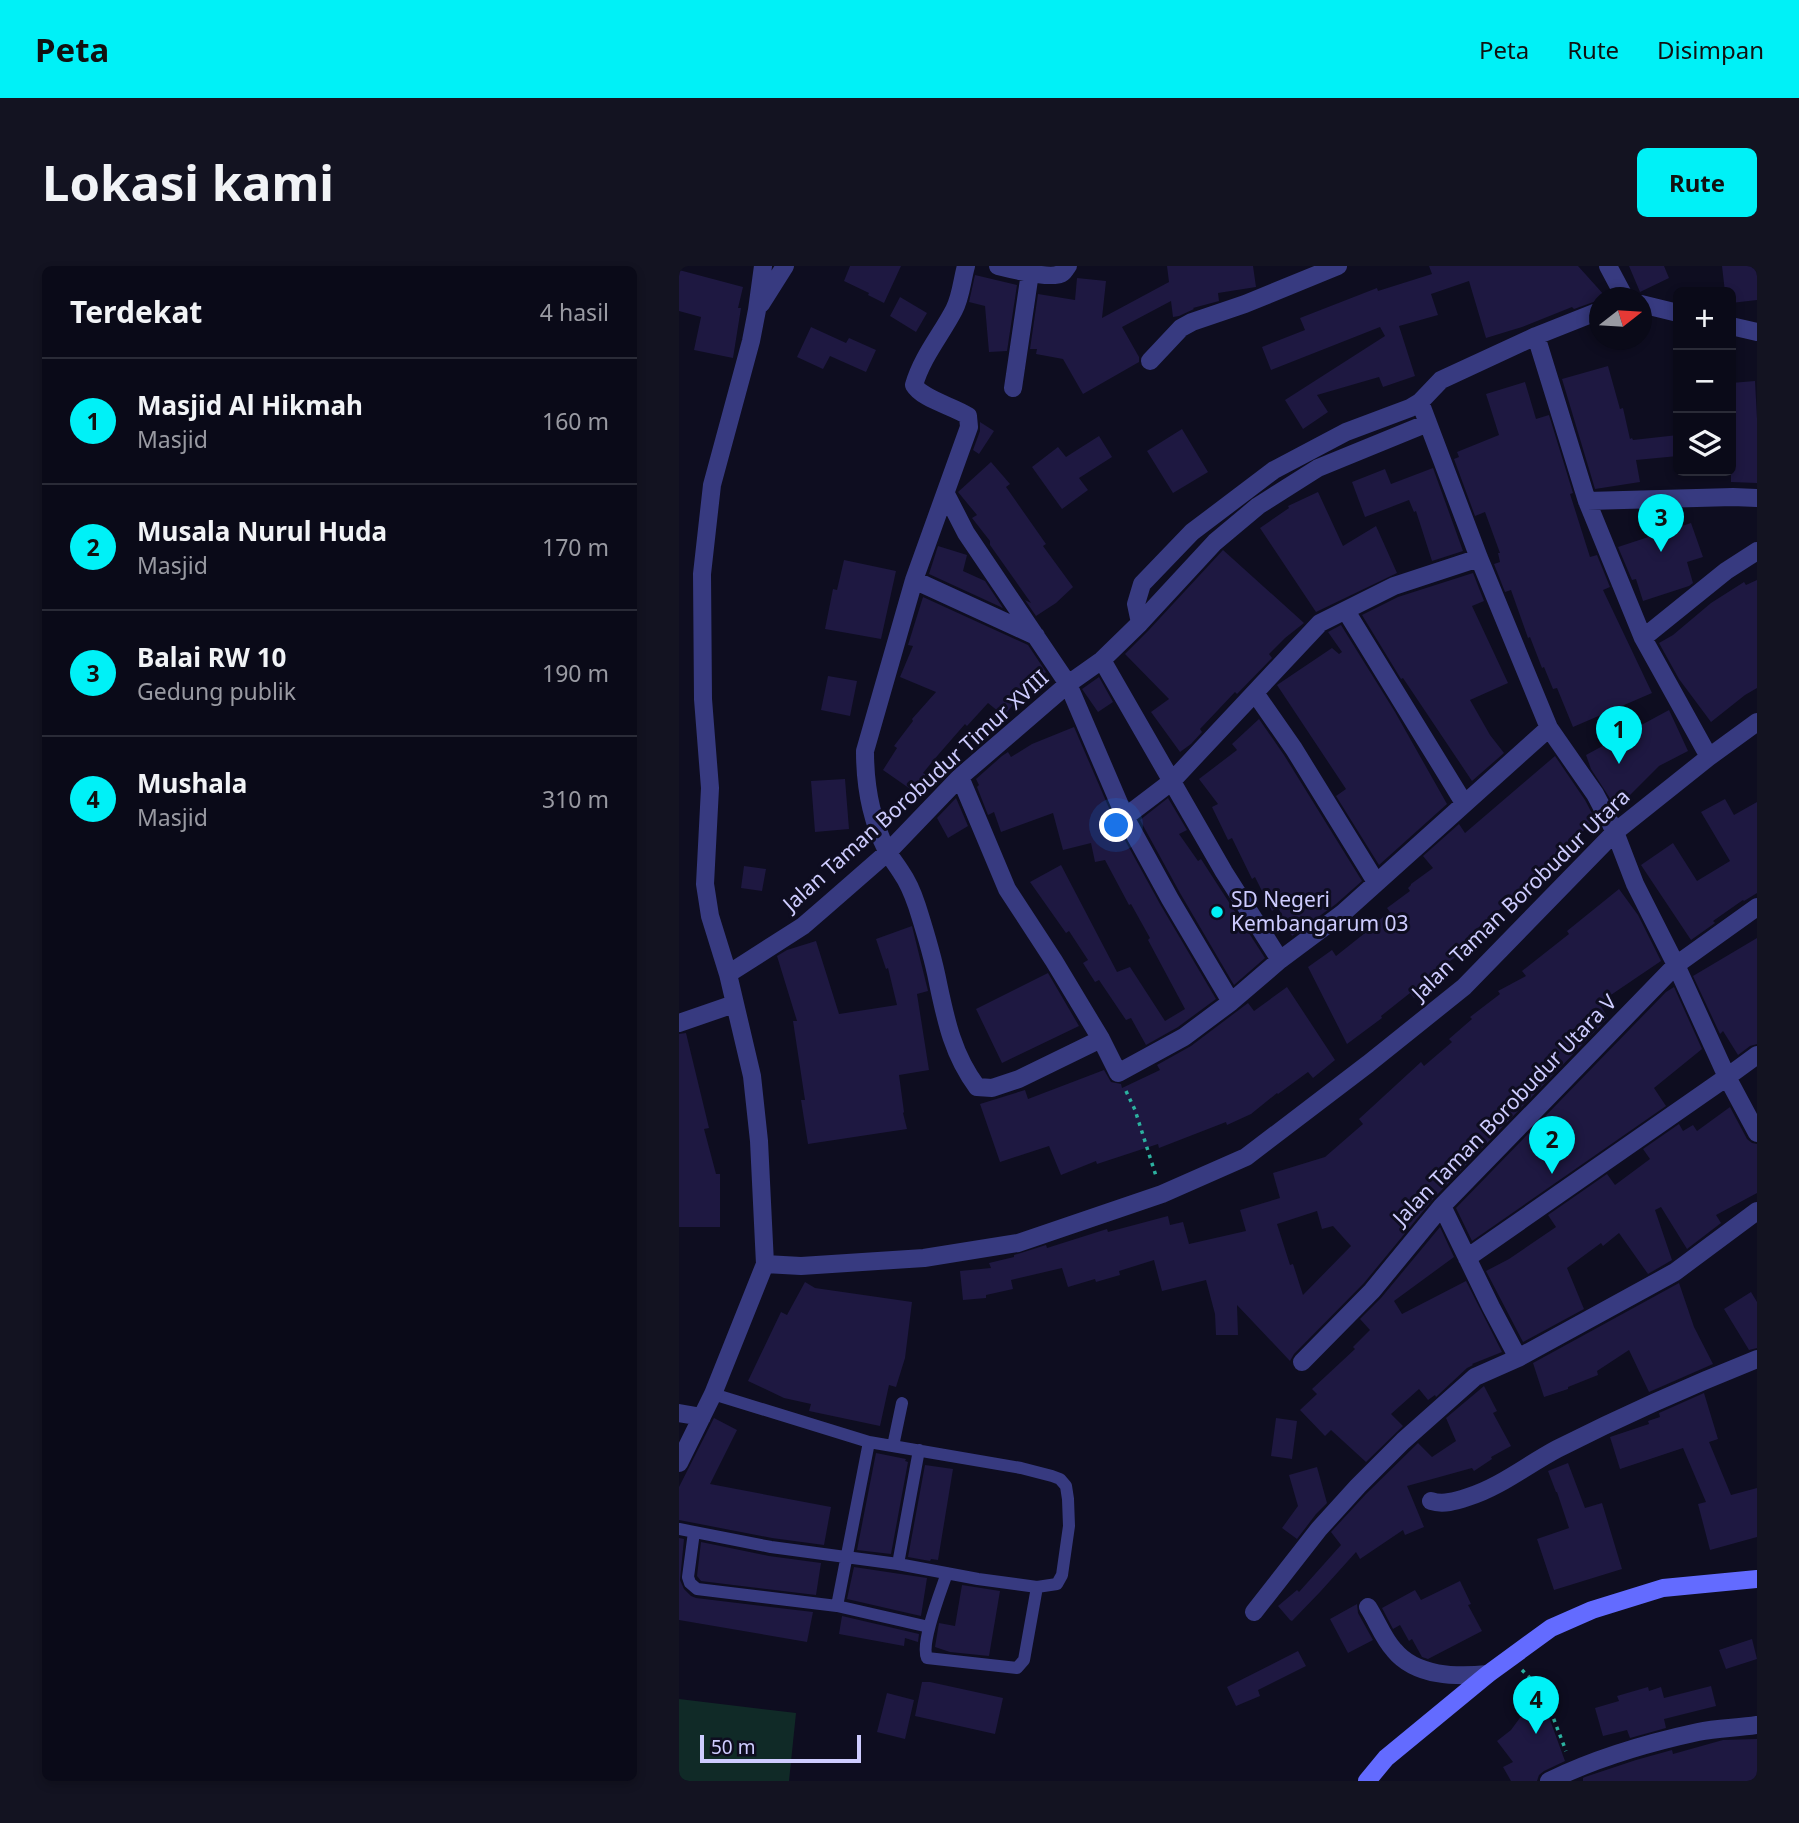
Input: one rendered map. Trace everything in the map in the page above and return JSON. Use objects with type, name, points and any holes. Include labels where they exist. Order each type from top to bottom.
[{"type":"street","points":[[679,1463],[713,1394],[765,1264],[759,1141],[751,1076],[728,974],[710,916],[705,884],[710,788],[703,699],[702,574],[712,485],[751,341],[762,266]]},
{"type":"street","points":[[757,310],[785,266]]},
{"type":"street","points":[[966,266],[956,307],[914,385],[918,392],[968,416],[969,427],[914,580],[865,751],[865,775],[874,822],[916,902],[930,947],[945,1018],[965,1070],[977,1087],[992,1088],[1019,1079],[1101,1039]]},
{"type":"street","points":[[998,266],[1056,276],[1067,266]]},
{"type":"street","points":[[1150,361],[1181,328],[1192,322],[1245,304],[1338,266]]},
{"type":"street","points":[[1608,266],[1619,287]]},
{"type":"street","points":[[1013,388],[1031,270]]},
{"type":"street","points":[[1652,307],[1673,312]]},
{"type":"street","points":[[1140,623],[1136,604],[1142,584],[1192,532],[1274,470],[1346,432],[1410,408],[1420,402],[1441,380],[1536,336],[1589,316]]},
{"type":"street","points":[[1736,327],[1757,332]]},
{"type":"street","points":[[1536,336],[1587,501],[1643,638],[1709,757]]},
{"type":"street","points":[[1420,402],[1479,558],[1549,728],[1595,794],[1615,832],[1635,884],[1676,965],[1727,1077],[1757,1133]]},
{"type":"street","name":"Jalan Taman Borobudur Timur XVIII","points":[[728,974],[803,926],[888,852],[960,777],[1068,684],[1103,660],[1215,542],[1258,506],[1318,468],[1428,423]]},
{"type":"street","points":[[946,494],[966,533],[1068,684],[1125,817],[1231,1002]]},
{"type":"street","points":[[1587,501],[1757,498]]},
{"type":"street","points":[[1643,638],[1725,571],[1757,551]]},
{"type":"street","points":[[1125,817],[1171,782],[1320,623],[1394,586],[1479,558]]},
{"type":"street","points":[[914,580],[1036,636]]},
{"type":"street","points":[[1346,611],[1464,803]]},
{"type":"street","points":[[1103,660],[1224,872],[1280,960]]},
{"type":"street","points":[[1255,693],[1294,749],[1376,882]]},
{"type":"street","name":"Jalan Taman Borobudur Utara","points":[[765,1264],[801,1266],[924,1258],[1018,1243],[1162,1194],[1246,1157],[1464,987],[1615,832],[1757,722]]},
{"type":"street","points":[[960,777],[1007,889],[1054,961],[1101,1039],[1118,1073],[1184,1037],[1343,913],[1549,728]]},
{"type":"street","name":"Jalan Taman Borobudur Utara V","points":[[1302,1362],[1372,1291],[1442,1206],[1676,965],[1757,907]]},
{"type":"street","points":[[679,1023],[734,1004]]},
{"type":"street","points":[[1468,1258],[1757,1055]]},
{"type":"street","points":[[1442,1206],[1518,1358]]},
{"type":"street","points":[[1254,1612],[1319,1529],[1403,1441],[1475,1377],[1518,1358],[1675,1272],[1757,1211]]},
{"type":"street","points":[[1431,1501],[1445,1503],[1488,1489],[1557,1449],[1695,1384],[1757,1359]]},
{"type":"street","points":[[679,1413],[702,1417]]},
{"type":"street","points":[[1367,1781],[1386,1758],[1551,1628],[1592,1610],[1663,1588],[1757,1579]]},
{"type":"street","points":[[1368,1607],[1395,1652],[1417,1667],[1445,1675],[1488,1675]]},
{"type":"street","points":[[1549,1781],[1598,1759],[1700,1732],[1757,1725]]},
{"type":"lane","points":[[679,1529],[771,1547],[846,1556],[1037,1587],[1056,1584],[1062,1574],[1069,1526],[1066,1486],[1060,1479],[1021,1468],[869,1442],[713,1394]]},
{"type":"lane","points":[[893,1446],[902,1403]]},
{"type":"lane","points":[[837,1606],[869,1442]]},
{"type":"lane","points":[[898,1564],[919,1450]]},
{"type":"lane","points":[[694,1532],[688,1577],[697,1588],[837,1606],[929,1627]]},
{"type":"lane","points":[[947,1573],[929,1627],[924,1652],[927,1658],[1017,1668],[1024,1660],[1037,1587]]},
{"type":"path","points":[[1118,1073],[1135,1110],[1162,1194]]},
{"type":"path","points":[[1510,1658],[1543,1691],[1572,1770]]},
{"type":"green space","points":[[679,1699],[796,1713],[789,1781],[679,1781]]},
{"type":"building","points":[[850,266],[901,266],[884,303],[844,281]]},
{"type":"building","points":[[1167,266],[1253,266],[1256,287],[1218,293],[1219,301],[1173,317],[1171,301],[1122,327],[1139,357],[1139,362],[1083,394],[1063,359],[1036,354],[1037,349],[1030,349],[1038,294],[1075,300],[1077,278],[1106,281],[1102,318],[1169,282]]},
{"type":"building","points":[[1429,266],[1578,266],[1597,287],[1589,287],[1589,304],[1574,309],[1572,307],[1486,338],[1469,281],[1431,294],[1438,315],[1399,326],[1415,376],[1383,387],[1379,377],[1317,395],[1328,412],[1303,429],[1285,400],[1385,336],[1380,327],[1271,370],[1262,347],[1305,330],[1300,318],[1377,288],[1378,291],[1432,274]]},
{"type":"building","points":[[1629,266],[1664,266],[1669,278],[1650,287],[1638,287]]},
{"type":"building","points":[[1722,266],[1757,266],[1757,300],[1736,302],[1736,287],[1724,287]]},
{"type":"building","points":[[679,270],[743,287],[733,358],[694,350],[701,317],[679,311]]},
{"type":"building","points":[[975,275],[1017,285],[1007,351],[989,352],[985,306],[969,302]]},
{"type":"building","points":[[900,297],[927,313],[916,332],[890,316]]},
{"type":"building","points":[[811,327],[846,343],[849,338],[876,350],[866,372],[830,356],[823,369],[797,357]]},
{"type":"building","points":[[1608,366],[1620,409],[1623,408],[1630,439],[1673,436],[1673,456],[1636,460],[1640,482],[1595,489],[1562,379]]},
{"type":"building","points":[[1755,381],[1757,483],[1731,482],[1731,476],[1736,476],[1736,383]]},
{"type":"building","points":[[1525,382],[1536,419],[1549,415],[1590,557],[1597,555],[1610,587],[1603,590],[1652,693],[1573,727],[1557,688],[1553,689],[1530,637],[1528,638],[1511,590],[1505,592],[1494,564],[1500,562],[1500,553],[1485,512],[1475,516],[1454,459],[1459,457],[1457,452],[1499,435],[1486,394]]},
{"type":"building","points":[[980,422],[994,431],[979,454],[973,450],[980,431]]},
{"type":"building","points":[[1182,429],[1208,472],[1173,493],[1147,451]]},
{"type":"building","points":[[1099,436],[1112,457],[1079,478],[1088,490],[1062,509],[1032,467],[1058,447],[1066,457]]},
{"type":"building","points":[[991,462],[1010,484],[1006,487],[1046,544],[1043,546],[1073,587],[1056,603],[1036,616],[1025,600],[1031,603],[972,518],[977,515],[958,492]]},
{"type":"building","points":[[1433,468],[1463,551],[1432,561],[1416,511],[1414,512],[1409,500],[1365,517],[1352,482],[1385,469],[1391,484]]},
{"type":"building","points":[[1318,492],[1343,546],[1376,526],[1397,573],[1316,612],[1260,528],[1289,508],[1288,506]]},
{"type":"building","points":[[1691,523],[1703,557],[1687,562],[1693,583],[1643,601],[1636,579],[1632,580],[1618,547]]},
{"type":"building","points":[[938,546],[967,555],[963,571],[985,581],[1003,608],[929,574]]},
{"type":"building","points":[[1223,550],[1304,623],[1269,654],[1272,658],[1237,694],[1235,692],[1200,729],[1202,732],[1191,744],[1180,752],[1151,712],[1169,699],[1125,654]]},
{"type":"building","points":[[844,560],[896,571],[881,639],[825,629],[833,589],[837,590]]},
{"type":"building","points":[[1473,573],[1484,601],[1472,606],[1508,683],[1470,700],[1504,753],[1472,781],[1403,678],[1401,679],[1362,615],[1398,597]]},
{"type":"building","points":[[1757,580],[1757,688],[1711,722],[1679,679],[1659,643],[1673,635],[1711,603],[1744,582],[1746,585]]},
{"type":"building","points":[[923,597],[1028,645],[1046,672],[1030,690],[1027,687],[1004,716],[988,703],[967,726],[965,724],[923,773],[928,776],[916,793],[883,770],[897,748],[894,746],[912,719],[936,692],[900,677],[913,646],[908,645]]},
{"type":"building","points":[[1341,625],[1395,712],[1447,804],[1379,865],[1336,796],[1346,789],[1277,685],[1332,648],[1339,654],[1342,652],[1328,632]]},
{"type":"building","points":[[828,676],[857,681],[850,716],[821,710]]},
{"type":"building","points":[[1099,677],[1113,702],[1098,712],[1082,689]]},
{"type":"building","points":[[1669,710],[1688,751],[1659,766],[1625,800],[1619,797],[1613,803],[1591,769],[1586,755]]},
{"type":"building","points":[[1259,719],[1362,881],[1292,936],[1278,907],[1272,911],[1255,877],[1252,879],[1232,838],[1228,840],[1212,807],[1218,804],[1199,779],[1237,750],[1232,744]]},
{"type":"building","points":[[1074,727],[1115,822],[1216,999],[1178,1027],[1146,1045],[1131,1018],[1126,1020],[1099,980],[1095,982],[1083,963],[1088,960],[1030,882],[1061,865],[1117,972],[1130,967],[1165,1021],[1185,1009],[1148,940],[1150,938],[1105,860],[1095,862],[1091,843],[1063,850],[1053,813],[1001,832],[994,812],[988,815],[977,787],[979,785],[976,779],[1008,752],[1011,757],[1032,744]]},
{"type":"building","points":[[1555,756],[1595,819],[1576,838],[1579,842],[1533,884],[1536,888],[1508,910],[1505,905],[1478,928],[1485,936],[1432,974],[1437,981],[1414,998],[1410,993],[1347,1044],[1308,967],[1332,950],[1336,956],[1390,912],[1387,908],[1410,891],[1408,888],[1411,884],[1433,868],[1423,856],[1459,824],[1465,833]]},
{"type":"building","points":[[845,779],[849,829],[815,832],[811,781]]},
{"type":"building","points":[[956,798],[968,826],[948,838],[937,818]]},
{"type":"building","name":"SD Negeri Kembangarum 03","points":[[1168,798],[1187,830],[1179,834],[1198,861],[1201,859],[1265,958],[1234,985],[1140,820]]},
{"type":"building","points":[[1725,799],[1734,815],[1757,802],[1757,893],[1713,921],[1715,923],[1691,940],[1641,865],[1673,843],[1697,881],[1730,861],[1701,812]]},
{"type":"building","points":[[744,866],[766,869],[762,891],[741,888]]},
{"type":"building","points":[[1619,889],[1638,915],[1661,961],[1599,1003],[1608,1018],[1434,1198],[1364,1283],[1290,1361],[1237,1305],[1238,1335],[1216,1335],[1215,1314],[1206,1280],[1162,1291],[1154,1260],[1119,1271],[1120,1275],[1068,1287],[1062,1268],[1011,1280],[1013,1289],[986,1295],[986,1298],[963,1300],[960,1271],[991,1268],[989,1263],[1107,1229],[1108,1232],[1168,1216],[1170,1225],[1183,1222],[1189,1244],[1246,1231],[1240,1210],[1280,1198],[1273,1173],[1325,1157],[1363,1124],[1359,1119],[1421,1062],[1424,1066],[1452,1042],[1449,1039],[1472,1019],[1470,1017],[1500,994],[1498,991],[1526,976],[1522,971],[1569,934],[1567,931]],"holes":[[[1317,1211],[1322,1229],[1333,1226],[1351,1246],[1303,1295],[1277,1224]]]},
{"type":"building","points":[[912,926],[928,991],[917,994],[929,1070],[899,1075],[907,1129],[808,1144],[801,1100],[805,1100],[793,1021],[797,1021],[777,956],[816,941],[839,1014],[897,1005],[888,968],[886,969],[876,939]]},
{"type":"building","points":[[1757,938],[1757,1044],[1738,1055],[1723,1031],[1720,1034],[1693,976]]},
{"type":"building","points":[[1048,973],[1079,1026],[1002,1063],[976,1009]]},
{"type":"building","points":[[1287,987],[1335,1060],[1313,1078],[1308,1072],[1251,1114],[1227,1125],[1226,1122],[1159,1148],[1158,1144],[1097,1164],[1096,1161],[1061,1175],[1049,1146],[1000,1162],[980,1104],[1025,1090],[1028,1099],[1104,1070],[1111,1082],[1121,1084],[1122,1088],[1160,1070],[1157,1065],[1191,1046],[1248,1003],[1254,1011]]},
{"type":"building","points":[[1674,987],[1702,1049],[1654,1088],[1666,1106],[1472,1241],[1456,1208],[1666,992]]},
{"type":"building","points":[[686,1033],[709,1128],[704,1129],[716,1174],[720,1174],[720,1227],[679,1227],[679,1034]]},
{"type":"building","points":[[1730,1107],[1747,1139],[1757,1144],[1757,1193],[1716,1215],[1721,1223],[1687,1249],[1661,1207],[1655,1210],[1672,1260],[1648,1274],[1619,1233],[1603,1246],[1601,1243],[1567,1268],[1584,1309],[1523,1342],[1486,1271],[1556,1227],[1548,1215],[1607,1174],[1615,1185],[1650,1159],[1643,1149],[1679,1124],[1683,1131],[1693,1125],[1697,1131]]},
{"type":"building","points":[[1440,1227],[1454,1257],[1394,1301],[1402,1314],[1466,1281],[1502,1352],[1472,1364],[1436,1397],[1435,1395],[1428,1400],[1419,1389],[1391,1414],[1403,1426],[1366,1462],[1331,1430],[1325,1436],[1300,1410],[1317,1394],[1312,1389],[1355,1349],[1353,1347],[1370,1330],[1360,1319]]},
{"type":"building","points":[[805,1282],[815,1288],[912,1302],[905,1358],[896,1387],[889,1385],[880,1426],[809,1411],[811,1404],[784,1398],[748,1381],[781,1312],[787,1315]]},
{"type":"building","points":[[1679,1283],[1694,1327],[1713,1364],[1649,1392],[1629,1350],[1597,1371],[1598,1375],[1544,1397],[1533,1363]]},
{"type":"building","points":[[1751,1292],[1757,1302],[1757,1348],[1749,1350],[1724,1309]]},
{"type":"building","points":[[1484,1386],[1497,1411],[1493,1413],[1511,1446],[1474,1471],[1472,1468],[1407,1486],[1424,1527],[1405,1535],[1403,1530],[1360,1559],[1356,1552],[1292,1621],[1290,1620],[1278,1606],[1297,1590],[1299,1592],[1341,1545],[1331,1532],[1418,1443],[1432,1457],[1456,1441],[1446,1418]]},
{"type":"building","points":[[1704,1393],[1718,1439],[1709,1442],[1731,1495],[1757,1488],[1757,1537],[1710,1550],[1698,1504],[1706,1502],[1683,1448],[1620,1469],[1610,1437],[1649,1424],[1648,1421],[1660,1417],[1659,1413]]},
{"type":"building","points":[[714,1418],[737,1430],[710,1484],[831,1507],[824,1545],[679,1520],[679,1487]]},
{"type":"building","points":[[1276,1418],[1297,1421],[1292,1459],[1271,1456]]},
{"type":"building","points":[[876,1453],[906,1459],[908,1462],[891,1554],[857,1550]]},
{"type":"building","points":[[1568,1463],[1585,1508],[1602,1503],[1622,1569],[1554,1590],[1537,1539],[1569,1528],[1548,1471]]},
{"type":"building","points":[[925,1465],[953,1469],[938,1560],[930,1561],[908,1557]]},
{"type":"building","points":[[1317,1467],[1327,1503],[1297,1539],[1282,1528],[1298,1506],[1289,1475]]},
{"type":"building","points":[[679,1538],[684,1539],[680,1580],[691,1596],[813,1612],[807,1642],[679,1620]]},
{"type":"building","points":[[701,1542],[821,1563],[816,1595],[701,1581],[697,1576]]},
{"type":"building","points":[[854,1567],[927,1578],[921,1616],[847,1599]]},
{"type":"building","points":[[1460,1581],[1471,1604],[1468,1605],[1482,1631],[1428,1659],[1422,1657],[1400,1625],[1393,1629],[1382,1608],[1415,1590],[1421,1600]]},
{"type":"building","points":[[962,1585],[1000,1591],[989,1656],[950,1652],[935,1647],[939,1623],[955,1626]]},
{"type":"building","points":[[1357,1604],[1358,1613],[1373,1640],[1348,1653],[1330,1619]]},
{"type":"building","points":[[842,1616],[919,1634],[918,1642],[905,1638],[904,1646],[839,1634]]},
{"type":"building","points":[[1752,1639],[1757,1659],[1726,1669],[1719,1650]]},
{"type":"building","points":[[1298,1651],[1306,1666],[1258,1690],[1260,1696],[1236,1706],[1227,1687]]},
{"type":"building","points":[[922,1682],[1003,1698],[995,1734],[915,1716]]},
{"type":"building","points":[[1711,1686],[1716,1706],[1664,1719],[1666,1728],[1630,1738],[1627,1730],[1603,1736],[1595,1708],[1619,1701],[1617,1696],[1648,1687],[1649,1691],[1661,1687],[1664,1698]]},
{"type":"building","points":[[887,1693],[914,1700],[905,1739],[877,1732]]},
{"type":"building","points":[[1546,1709],[1565,1761],[1544,1771],[1537,1781],[1511,1781],[1503,1767],[1513,1762],[1497,1741],[1511,1730],[1522,1715]]},
{"type":"building","points":[[1757,1739],[1757,1781],[1583,1781],[1585,1777],[1672,1750],[1673,1754],[1723,1740]]},
{"type":"place","name":"Balai RW 10","points":[[1661,552]]},
{"type":"place","name":"Masjid Al Hikmah","points":[[1619,764]]},
{"type":"place","name":"SD Negeri Kembangarum 03","points":[[1217,912]]},
{"type":"place","name":"Musala Nurul Huda","points":[[1552,1174]]},
{"type":"place","name":"Mushala","points":[[1536,1734]]}]
